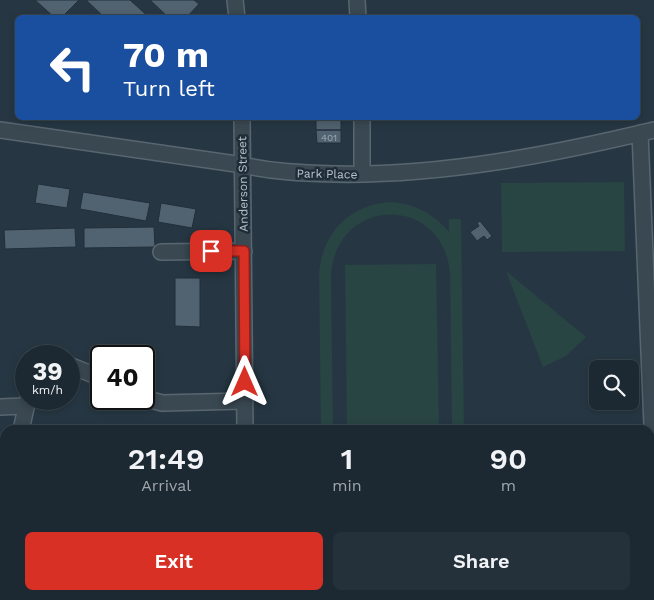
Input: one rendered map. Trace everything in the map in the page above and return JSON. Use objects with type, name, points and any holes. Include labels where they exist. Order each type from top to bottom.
[{"type":"street","points":[[236,0],[237,15]]},
{"type":"street","points":[[357,0],[358,15]]},
{"type":"street","name":"Anderson Street","points":[[242,120],[245,425]]},
{"type":"street","points":[[362,120],[362,174]]},
{"type":"street","name":"Park Place","points":[[0,130],[288,173],[362,174],[482,164],[647,132]]},
{"type":"street","points":[[647,132],[653,425]]},
{"type":"street","points":[[162,252],[244,251]]},
{"type":"street","points":[[155,401],[162,403],[245,401]]},
{"type":"street","points":[[0,406],[15,404]]},
{"type":"street","points":[[22,425],[25,410]]},
{"type":"green space","points":[[624,182],[625,251],[502,252],[501,183]]},
{"type":"green space","points":[[390,202],[415,207],[437,220],[449,232],[449,219],[461,219],[464,425],[452,425],[450,273],[443,247],[429,229],[411,218],[390,215],[370,218],[352,230],[338,248],[331,274],[333,425],[321,425],[319,274],[321,259],[332,234],[340,224],[350,215],[375,204]]},
{"type":"green space","points":[[436,264],[439,425],[347,425],[345,265]]},
{"type":"green space","points":[[506,271],[586,337],[566,356],[543,367]]},
{"type":"building","points":[[35,0],[79,0],[64,15],[52,15]]},
{"type":"building","points":[[86,0],[130,0],[147,15],[102,15]]},
{"type":"building","points":[[150,0],[194,0],[199,4],[189,15],[166,15]]},
{"type":"building","points":[[316,120],[341,120],[341,130],[316,130]]},
{"type":"building","points":[[316,130],[341,130],[341,143],[317,143]]},
{"type":"building","points":[[38,184],[70,189],[67,208],[35,203]]},
{"type":"building","points":[[83,192],[150,203],[146,221],[80,209]]},
{"type":"building","points":[[161,203],[196,209],[192,228],[158,222]]},
{"type":"building","points":[[480,221],[492,236],[487,240],[484,236],[477,241],[470,232],[479,226],[477,223]]},
{"type":"building","points":[[154,227],[155,247],[84,248],[84,228]]},
{"type":"building","points":[[75,228],[76,247],[5,249],[4,230]]},
{"type":"building","points":[[175,278],[200,278],[200,327],[175,326]]},
{"type":"route","points":[[211,251],[244,251],[245,382]]}]
